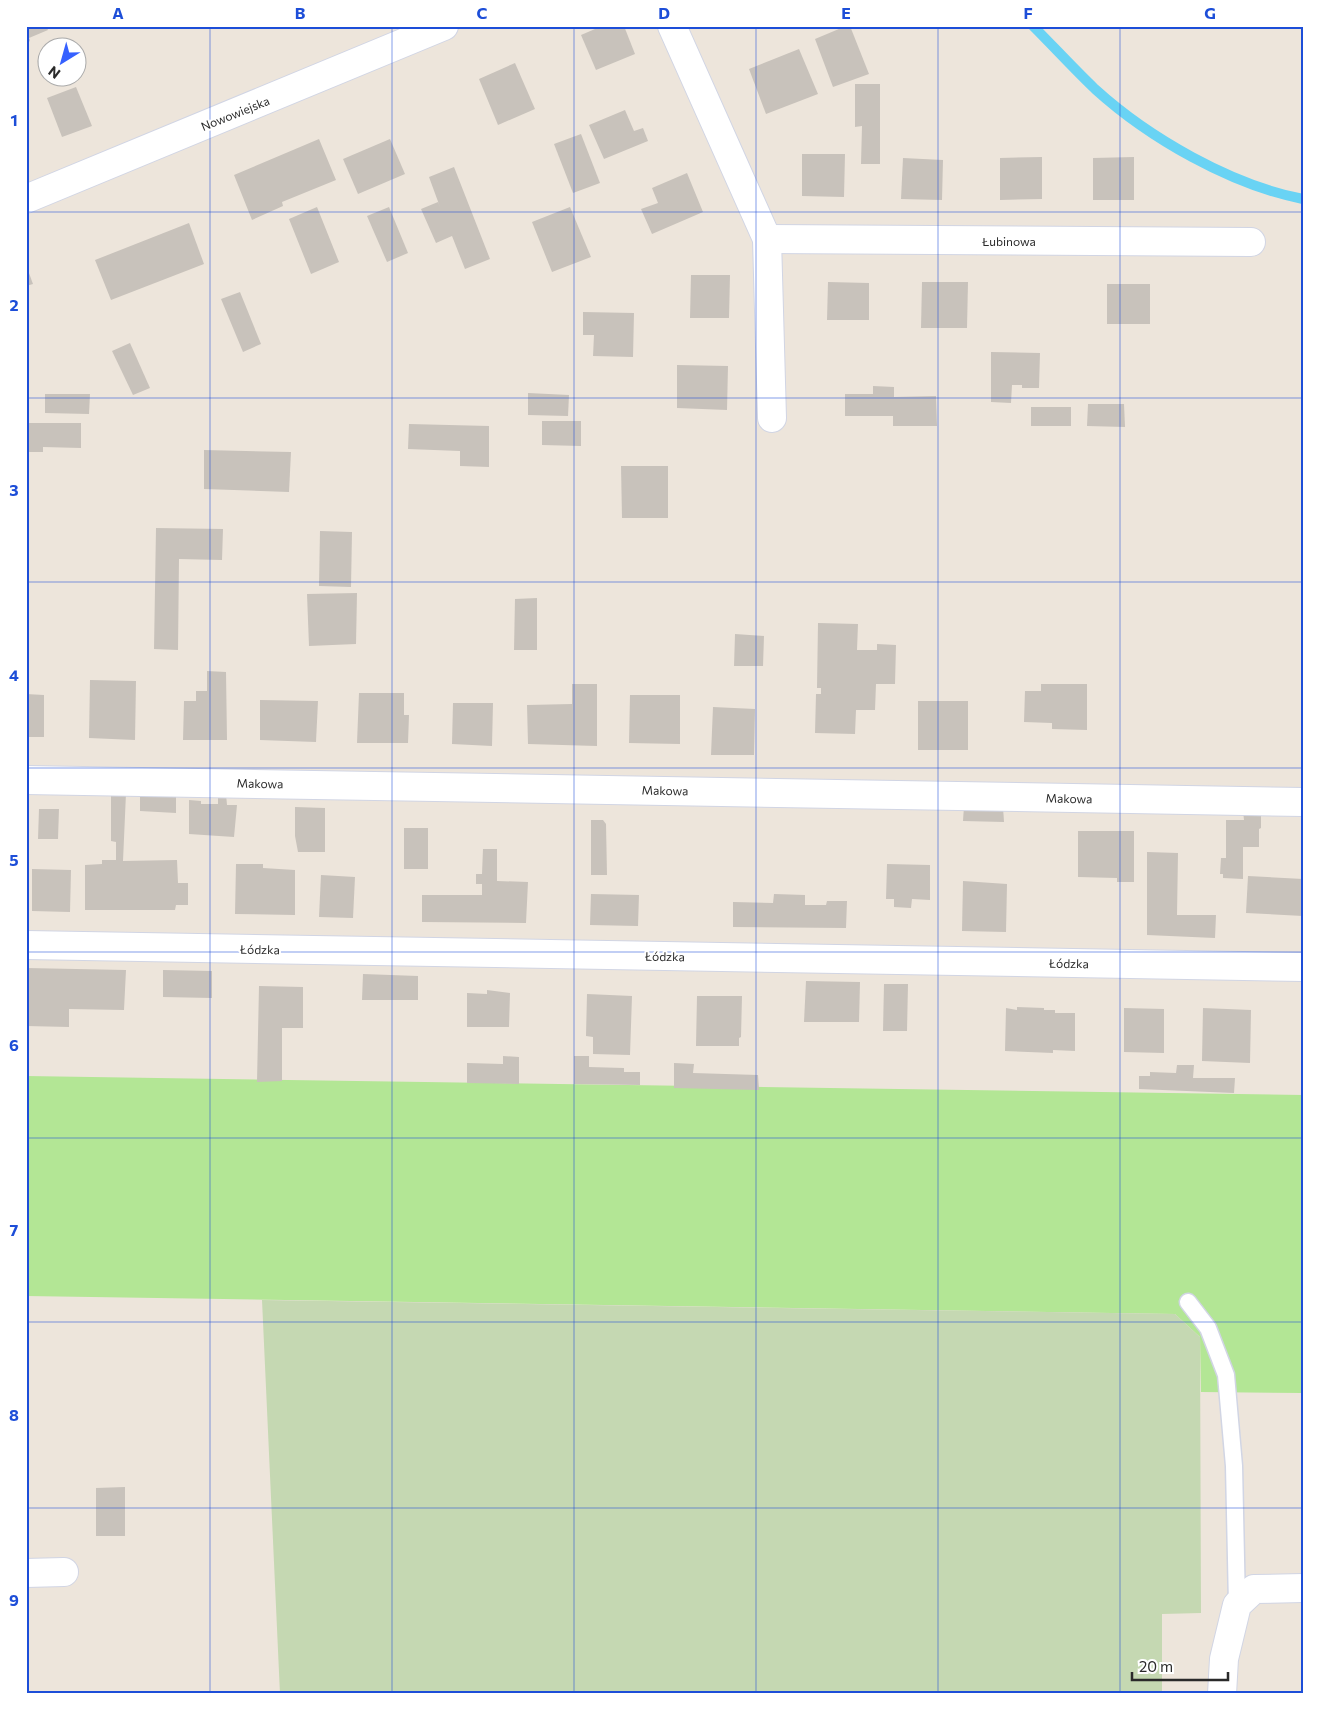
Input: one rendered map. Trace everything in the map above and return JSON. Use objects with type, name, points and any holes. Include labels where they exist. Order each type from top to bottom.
[{"type":"street","name":"Nowowiejska","points":[[26,199],[444,26]]},
{"type":"street","points":[[672,26],[767,239],[772,418]]},
{"type":"street","name":"Łubinowa","points":[[767,239],[1251,242]]},
{"type":"street","name":"Makowa","points":[[26,780],[1303,802]]},
{"type":"street","name":"Łódzka","points":[[26,945],[1303,967]]},
{"type":"street","points":[[26,1573],[64,1572]]},
{"type":"street","points":[[1222,1694],[1224,1659],[1236,1605],[1254,1589],[1303,1588]]},
{"type":"lane","points":[[1188,1302],[1208,1328],[1226,1375],[1234,1466],[1236,1605]]},
{"type":"green space","points":[[26,1076],[1303,1095],[1303,1393],[1201,1392],[1200,1337],[1175,1314],[26,1296]]},
{"type":"green space","points":[[262,1300],[1175,1314],[1200,1337],[1201,1613],[1162,1614],[1162,1694],[280,1694]]},
{"type":"building","points":[[26,26],[46,26],[48,30],[29,38],[26,49]]},
{"type":"building","points":[[602,26],[624,26],[635,54],[596,70],[581,35]]},
{"type":"building","points":[[850,26],[869,74],[833,87],[815,39]]},
{"type":"building","points":[[799,49],[818,94],[766,114],[749,69]]},
{"type":"building","points":[[515,63],[535,109],[498,125],[479,79]]},
{"type":"building","points":[[855,84],[880,84],[880,164],[861,164],[862,126],[855,127]]},
{"type":"building","points":[[76,88],[92,126],[62,137],[47,98]]},
{"type":"building","points":[[625,110],[634,131],[643,128],[648,141],[604,159],[589,125]]},
{"type":"building","points":[[581,134],[600,183],[573,193],[554,144]]},
{"type":"building","points":[[319,139],[336,180],[282,202],[283,206],[252,220],[234,175]]},
{"type":"building","points":[[390,139],[405,174],[358,194],[343,159]]},
{"type":"building","points":[[802,154],[845,154],[844,197],[802,196]]},
{"type":"building","points":[[1042,157],[1042,199],[1000,200],[1000,158]]},
{"type":"building","points":[[1134,157],[1134,200],[1093,200],[1093,158]]},
{"type":"building","points":[[903,158],[943,160],[942,200],[901,199]]},
{"type":"building","points":[[454,167],[490,259],[465,269],[452,236],[436,243],[421,209],[438,202],[440,207],[429,177]]},
{"type":"building","points":[[687,173],[703,212],[652,234],[641,209],[658,203],[652,188]]},
{"type":"building","points":[[317,207],[339,262],[311,274],[289,219]]},
{"type":"building","points":[[389,207],[408,253],[387,262],[367,216]]},
{"type":"building","points":[[570,207],[591,257],[552,272],[532,222]]},
{"type":"building","points":[[189,223],[204,264],[111,300],[95,260]]},
{"type":"building","points":[[26,265],[33,284],[26,286]]},
{"type":"building","points":[[691,275],[730,275],[729,318],[690,318]]},
{"type":"building","points":[[828,282],[869,283],[869,320],[827,320]]},
{"type":"building","points":[[922,282],[968,282],[967,328],[921,328]]},
{"type":"building","points":[[1107,284],[1150,284],[1150,324],[1107,324]]},
{"type":"building","points":[[240,292],[261,344],[243,352],[221,299]]},
{"type":"building","points":[[583,312],[634,313],[633,357],[593,356],[594,335],[583,335]]},
{"type":"building","points":[[130,343],[150,388],[133,395],[112,351]]},
{"type":"building","points":[[991,352],[1040,353],[1039,388],[1022,388],[1022,385],[1012,385],[1011,403],[991,402]]},
{"type":"building","points":[[677,365],[728,366],[727,410],[677,408]]},
{"type":"building","points":[[873,386],[894,387],[894,397],[936,396],[937,426],[893,426],[893,416],[845,416],[845,394],[873,394]]},
{"type":"building","points":[[528,393],[569,395],[568,416],[528,415]]},
{"type":"building","points":[[45,394],[90,394],[89,414],[45,413]]},
{"type":"building","points":[[1088,404],[1124,404],[1125,427],[1087,426]]},
{"type":"building","points":[[1031,407],[1071,407],[1071,426],[1031,426]]},
{"type":"building","points":[[542,421],[581,421],[581,446],[542,445]]},
{"type":"building","points":[[26,423],[81,423],[81,448],[43,447],[43,452],[26,452]]},
{"type":"building","points":[[409,424],[489,426],[489,467],[460,466],[460,451],[408,449]]},
{"type":"building","points":[[204,450],[291,452],[289,492],[204,489]]},
{"type":"building","points":[[621,466],[668,466],[668,518],[622,518]]},
{"type":"building","points":[[156,528],[223,529],[222,560],[179,559],[178,650],[154,649]]},
{"type":"building","points":[[320,531],[352,532],[351,587],[319,586]]},
{"type":"building","points":[[357,593],[356,644],[309,646],[307,594]]},
{"type":"building","points":[[537,598],[537,650],[514,650],[515,599]]},
{"type":"building","points":[[818,623],[858,624],[857,650],[877,650],[877,644],[896,645],[895,684],[876,684],[875,710],[856,710],[855,734],[815,733],[816,694],[821,694],[821,688],[817,688]]},
{"type":"building","points":[[735,634],[764,636],[763,666],[734,666]]},
{"type":"building","points":[[207,671],[226,672],[227,740],[183,740],[184,701],[196,701],[196,691],[207,691]]},
{"type":"building","points":[[90,680],[136,681],[135,740],[89,738]]},
{"type":"building","points":[[572,684],[597,684],[597,746],[528,744],[527,705],[572,704]]},
{"type":"building","points":[[1041,684],[1087,684],[1087,730],[1052,729],[1052,723],[1024,722],[1025,691],[1041,691]]},
{"type":"building","points":[[359,693],[404,693],[404,715],[409,715],[408,743],[357,743]]},
{"type":"building","points":[[26,694],[44,695],[44,737],[26,737]]},
{"type":"building","points":[[630,695],[680,695],[680,744],[629,743]]},
{"type":"building","points":[[260,700],[318,701],[316,742],[260,740]]},
{"type":"building","points":[[918,701],[968,701],[968,750],[918,750]]},
{"type":"building","points":[[453,703],[493,703],[492,746],[452,744]]},
{"type":"building","points":[[713,707],[755,709],[754,755],[711,755]]},
{"type":"building","points":[[111,793],[126,793],[123,861],[177,860],[178,883],[188,883],[188,905],[176,905],[175,910],[85,910],[85,865],[102,864],[102,860],[116,860],[116,842],[111,841]]},
{"type":"building","points":[[140,794],[176,794],[176,813],[140,811]]},
{"type":"building","points":[[218,794],[226,794],[227,805],[237,805],[234,837],[189,834],[189,800],[201,801],[201,804],[218,804]]},
{"type":"building","points":[[964,806],[1003,807],[1004,822],[963,821]]},
{"type":"building","points":[[295,807],[325,808],[325,852],[298,852],[295,836]]},
{"type":"building","points":[[39,809],[59,809],[58,839],[38,839]]},
{"type":"building","points":[[1243,811],[1261,811],[1259,847],[1243,847],[1243,879],[1223,878],[1223,874],[1220,874],[1221,858],[1226,858],[1226,820],[1244,820]]},
{"type":"building","points":[[591,820],[603,820],[606,824],[607,875],[591,875]]},
{"type":"building","points":[[404,828],[428,828],[428,869],[404,869]]},
{"type":"building","points":[[1078,831],[1134,831],[1134,882],[1117,882],[1117,878],[1078,877]]},
{"type":"building","points":[[483,849],[497,849],[497,881],[528,882],[526,923],[422,922],[422,895],[482,895],[482,884],[476,884],[476,874],[482,874]]},
{"type":"building","points":[[1147,852],[1178,853],[1177,915],[1216,915],[1215,938],[1147,935]]},
{"type":"building","points":[[236,864],[263,864],[263,868],[295,870],[295,915],[235,914]]},
{"type":"building","points":[[887,864],[930,865],[930,900],[912,899],[911,908],[894,907],[894,899],[886,899]]},
{"type":"building","points":[[32,869],[71,870],[70,912],[32,911]]},
{"type":"building","points":[[321,875],[355,877],[353,918],[319,917]]},
{"type":"building","points":[[1248,876],[1303,879],[1303,916],[1246,913]]},
{"type":"building","points":[[963,881],[1007,884],[1006,932],[962,931]]},
{"type":"building","points":[[591,894],[639,895],[638,926],[590,925]]},
{"type":"building","points":[[774,894],[805,895],[805,905],[826,905],[827,901],[847,901],[846,928],[733,927],[733,902],[773,903]]},
{"type":"building","points":[[26,968],[126,970],[124,1010],[69,1009],[69,1027],[26,1026]]},
{"type":"building","points":[[163,970],[212,971],[212,998],[163,997]]},
{"type":"building","points":[[363,974],[418,976],[418,1000],[362,1000]]},
{"type":"building","points":[[806,981],[860,982],[859,1022],[804,1022]]},
{"type":"building","points":[[884,984],[908,984],[907,1031],[883,1031]]},
{"type":"building","points":[[259,986],[303,987],[303,1028],[282,1028],[282,1081],[257,1082]]},
{"type":"building","points":[[487,990],[510,993],[509,1027],[467,1027],[467,993],[487,994]]},
{"type":"building","points":[[587,994],[632,996],[630,1055],[593,1054],[593,1037],[586,1036]]},
{"type":"building","points":[[697,996],[742,996],[739,1046],[696,1046]]},
{"type":"building","points":[[1017,1007],[1044,1008],[1044,1010],[1055,1010],[1055,1013],[1075,1013],[1075,1051],[1053,1050],[1053,1053],[1005,1051],[1006,1008],[1017,1010]]},
{"type":"building","points":[[1124,1008],[1164,1009],[1164,1053],[1124,1052]]},
{"type":"building","points":[[1203,1008],[1251,1010],[1250,1063],[1202,1061]]},
{"type":"building","points":[[503,1056],[519,1057],[519,1084],[467,1083],[467,1063],[503,1064]]},
{"type":"building","points":[[574,1056],[589,1056],[589,1067],[624,1068],[624,1072],[640,1072],[640,1085],[574,1084]]},
{"type":"building","points":[[674,1063],[694,1064],[693,1073],[758,1075],[759,1090],[674,1088]]},
{"type":"building","points":[[1177,1065],[1194,1065],[1193,1078],[1235,1078],[1234,1093],[1139,1089],[1139,1076],[1150,1076],[1150,1072],[1176,1073]]},
{"type":"building","points":[[125,1487],[125,1536],[96,1536],[96,1488]]},
{"type":"waterway","points":[[1033,26],[1095,89],[1140,125],[1166,142],[1192,157],[1248,183],[1303,199]]}]
